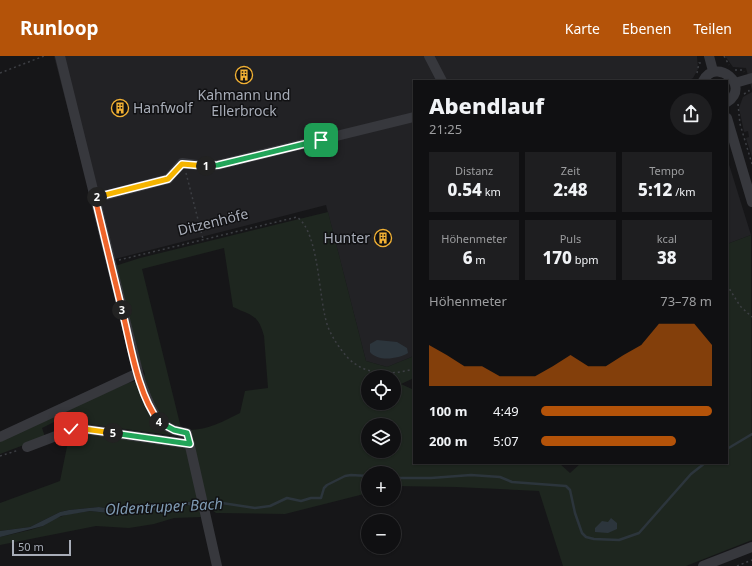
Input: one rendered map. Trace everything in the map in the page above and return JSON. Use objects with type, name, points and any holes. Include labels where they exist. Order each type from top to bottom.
[{"type":"street","points":[[60,56],[138,373],[146,397],[160,422],[188,438],[217,566]]},
{"type":"street","points":[[429,56],[441,80]]},
{"type":"street","points":[[709,56],[713,71]]},
{"type":"street","points":[[704,80],[708,74],[713,71],[727,73],[735,83],[733,96],[728,101]]},
{"type":"street","points":[[735,83],[749,79]]},
{"type":"street","points":[[95,198],[168,179],[182,164],[204,166],[218,165],[413,117]]},
{"type":"street","points":[[728,121],[752,202]]},
{"type":"street","points":[[0,437],[138,373]]},
{"type":"street","points":[[27,447],[77,428],[188,438]]},
{"type":"street","points":[[703,566],[752,547]]},
{"type":"path","points":[[0,73],[44,56]]},
{"type":"path","points":[[724,56],[726,62],[734,69],[743,70],[749,79],[749,90],[743,95]]},
{"type":"path","points":[[740,99],[738,112],[752,164]]},
{"type":"path","points":[[188,179],[203,239]]},
{"type":"path","name":"Ditzenhöfe","points":[[110,262],[297,216],[301,220],[311,240],[317,264],[320,293],[328,327],[343,353],[354,364],[367,371],[388,374],[413,369]]},
{"type":"path","points":[[728,286],[740,306],[752,317]]},
{"type":"path","points":[[0,456],[27,447]]},
{"type":"path","points":[[737,566],[752,560]]},
{"type":"shaded area","points":[[54,56],[697,56],[698,69],[693,78],[690,80],[413,80],[413,356],[387,367],[366,361],[326,205],[107,261]]},
{"type":"shaded area","points":[[725,56],[752,56],[752,90],[746,68],[733,67]]},
{"type":"shaded area","points":[[752,92],[752,157],[746,138],[749,137],[748,131],[744,132],[739,108],[743,97]]},
{"type":"shaded area","points":[[728,161],[751,235],[728,244]]},
{"type":"shaded area","points":[[328,212],[366,361],[387,367],[413,356],[413,378],[401,384],[413,390],[413,464],[560,464],[570,473],[580,464],[728,464],[728,244],[751,235],[752,540],[686,566],[563,566],[539,491],[401,486],[401,466],[361,466],[361,495],[285,514],[216,513],[207,506],[189,430],[209,427],[240,413],[245,391],[268,388],[264,336],[262,329],[257,320],[250,314],[233,307],[224,248],[142,269],[181,428],[165,423],[158,414],[142,378],[145,374],[138,357],[115,266],[140,258]]},
{"type":"shaded area","points":[[377,340],[397,342],[407,348],[408,353],[394,358],[378,357],[370,352],[370,344]]},
{"type":"shaded area","points":[[136,381],[160,427],[177,436],[58,420],[42,428],[45,437],[0,454],[0,439],[128,383]]},
{"type":"shaded area","points":[[70,432],[185,445],[199,502],[188,502],[172,507],[118,510],[99,507],[69,510],[60,512],[30,527],[0,531],[0,503],[60,481]]},
{"type":"shaded area","points":[[188,502],[199,502],[199,508],[188,505],[173,511],[149,510],[118,514],[90,511],[61,516],[43,526],[0,537],[0,531],[30,527],[60,512],[69,510],[99,507],[118,510],[172,507]]},
{"type":"shaded area","points":[[188,505],[199,508],[201,517],[174,518],[154,524],[129,528],[96,526],[0,545],[0,537],[43,526],[53,519],[69,514],[90,511],[118,514],[149,510],[173,511]]},
{"type":"shaded area","points":[[611,518],[617,523],[617,529],[608,533],[595,532],[595,528],[602,521],[608,522]]},
{"type":"waterway","name":"Oldentruper Bach","points":[[728,448],[752,434]]},
{"type":"waterway","name":"Oldentruper Bach","points":[[401,478],[431,478],[471,475],[500,477],[512,482],[566,486],[570,490],[575,513],[582,533],[586,537],[594,539],[619,540],[639,533],[691,474],[704,464]]},
{"type":"waterway","name":"Oldentruper Bach","points":[[205,504],[222,503],[255,508],[270,506],[287,498],[301,501],[311,498],[321,498],[324,488],[327,485],[345,476],[361,476]]},
{"type":"place","name":"Kahmann und Ellerbrock","points":[[244,75]]},
{"type":"place","name":"Hanfwolf","points":[[120,108]]},
{"type":"place","name":"Hunter","points":[[383,238]]},
{"type":"route","points":[[71,429],[77,428],[190,444],[187,433],[165,427],[155,416],[150,407],[138,373],[95,198],[168,179],[182,164],[204,166],[218,165],[321,140]]}]
